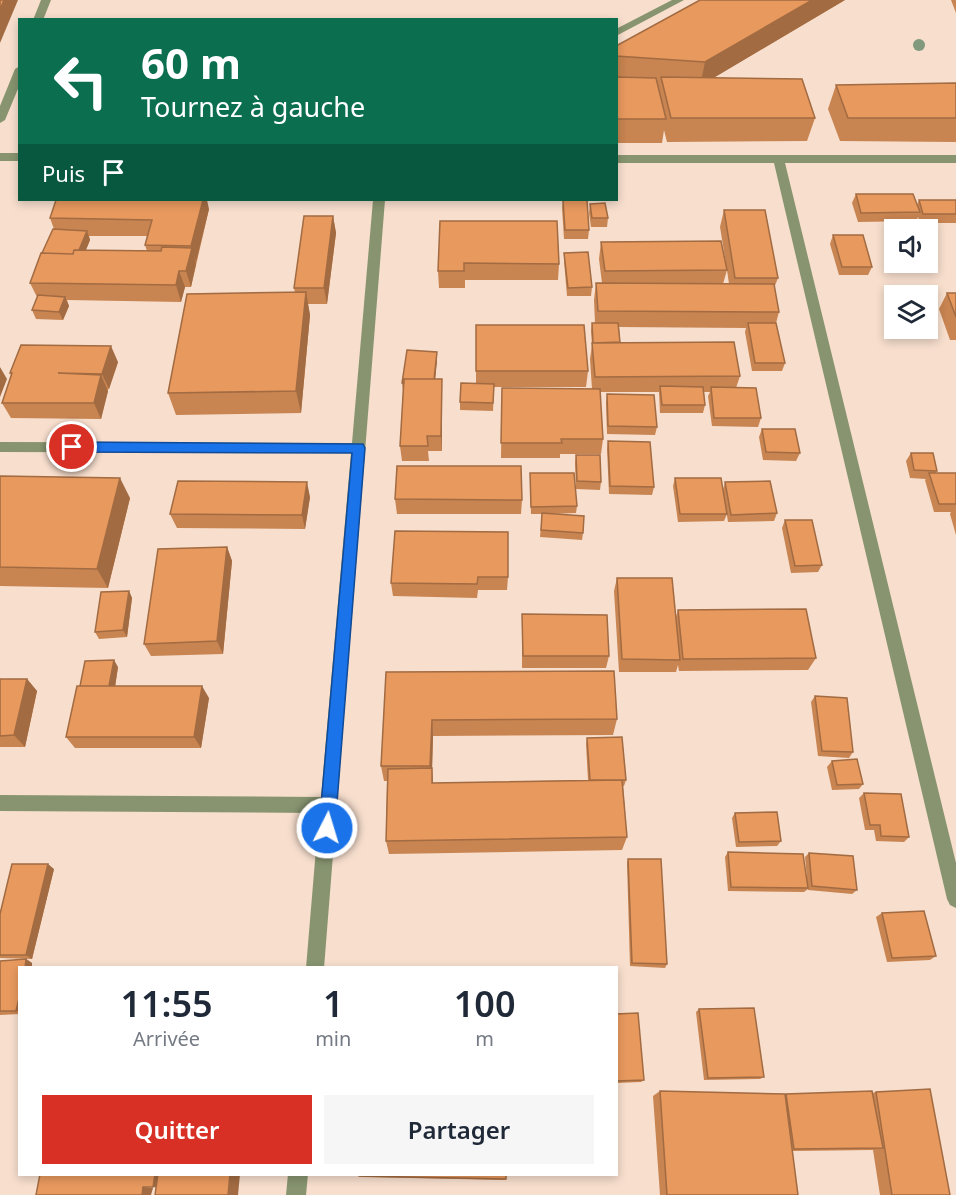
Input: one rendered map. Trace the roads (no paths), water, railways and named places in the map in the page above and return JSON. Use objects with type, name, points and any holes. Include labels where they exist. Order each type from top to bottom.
[{"type":"street","points":[[39,18],[46,0]]},
{"type":"street","points":[[618,32],[679,0]]},
{"type":"street","points":[[0,120],[18,74]]},
{"type":"street","points":[[0,157],[18,157]]},
{"type":"street","points":[[618,159],[956,159]]},
{"type":"street","points":[[779,159],[956,899]]},
{"type":"street","points":[[315,966],[379,201]]},
{"type":"street","points":[[0,447],[358,448]]},
{"type":"street","points":[[0,803],[329,805]]},
{"type":"street","points":[[297,1195],[298,1176]]}]
